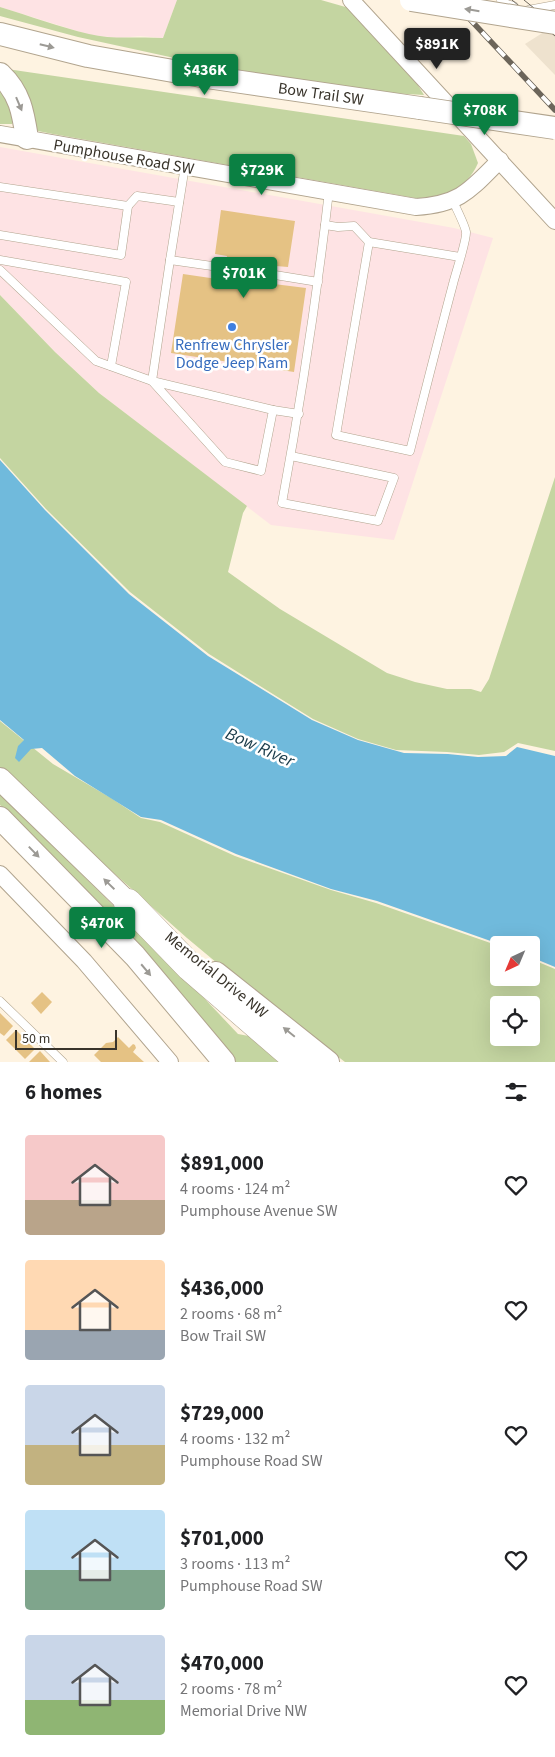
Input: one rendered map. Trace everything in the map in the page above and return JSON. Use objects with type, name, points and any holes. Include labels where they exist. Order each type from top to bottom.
[{"type":"highway","points":[[128,902],[190,967],[300,1062]]},
{"type":"main road","points":[[411,0],[555,23]]},
{"type":"main road","name":"Bow Trail SW","points":[[0,34],[88,56],[198,75],[555,128]]},
{"type":"main road","points":[[0,74],[9,83],[22,106],[27,138]]},
{"type":"main road","name":"Memorial Drive NW","points":[[0,779],[128,902],[328,1062]]},
{"type":"main road","points":[[2,820],[135,956],[224,1062]]},
{"type":"street","points":[[351,0],[555,221]]},
{"type":"street","name":"Pumphouse Road SW","points":[[0,134],[416,207],[432,206],[453,200],[472,189],[500,160]]},
{"type":"street","points":[[0,874],[84,961],[170,1062]]},
{"type":"lane","points":[[501,0],[507,4],[527,10],[555,5]]},
{"type":"lane","points":[[152,380],[185,166]]},
{"type":"lane","points":[[0,187],[128,206]]},
{"type":"lane","points":[[291,456],[394,478],[378,521],[282,503],[299,414],[329,191]]},
{"type":"lane","points":[[0,234],[121,255],[128,206],[137,196],[179,202]]},
{"type":"lane","points":[[369,242],[336,435],[410,451],[466,232],[453,200]]},
{"type":"lane","points":[[325,225],[338,227],[354,226],[369,242],[460,256]]},
{"type":"lane","points":[[0,260],[126,282],[112,366]]},
{"type":"lane","points":[[170,260],[226,268]]},
{"type":"lane","points":[[0,270],[96,361],[152,380],[273,410],[299,414]]},
{"type":"lane","points":[[275,276],[318,282]]},
{"type":"lane","points":[[152,380],[225,462],[261,471],[273,410]]},
{"type":"lane","points":[[0,1000],[63,1062]]},
{"type":"shaded area","points":[[0,0],[177,0],[163,38],[140,36],[119,38],[90,35],[0,7]]},
{"type":"shaded area","points":[[555,25],[555,75],[525,44]]},
{"type":"shaded area","points":[[0,147],[454,228],[493,238],[394,540],[271,525],[99,393],[55,352],[0,295]]},
{"type":"green space","points":[[177,0],[321,0],[349,8],[413,77],[424,95],[373,92],[202,64],[78,37],[0,16],[0,7],[98,36],[163,38]]},
{"type":"green space","points":[[7,69],[464,136],[471,144],[478,163],[467,179],[453,190],[435,196],[415,198],[53,134],[38,131],[35,128]]},
{"type":"green space","points":[[0,88],[6,95],[14,121],[12,124],[0,124]]},
{"type":"green space","points":[[0,295],[55,352],[99,393],[247,506],[243,513],[228,572],[280,609],[387,673],[447,689],[471,689],[481,692],[489,679],[555,477],[555,751],[518,743],[504,752],[479,755],[396,750],[358,739],[313,719],[209,654],[130,592],[46,509],[0,458]]},
{"type":"green space","points":[[0,721],[53,764],[141,818],[160,822],[235,856],[490,943],[490,986],[540,986],[540,963],[555,969],[555,1062],[345,1062],[241,983],[187,938],[63,828],[0,768]]},
{"type":"green space","points":[[0,792],[171,963],[238,1034],[254,1037],[289,1062],[231,1062],[49,855],[0,805]]},
{"type":"water","name":"Bow River","points":[[0,460],[45,510],[129,594],[208,656],[312,720],[358,740],[404,753],[478,757],[506,756],[517,747],[555,756],[555,967],[540,961],[540,936],[490,936],[490,941],[377,901],[331,889],[236,854],[161,820],[141,817],[75,776],[42,748],[31,749],[19,762],[15,758],[18,746],[24,740],[0,720]]},
{"type":"building","points":[[221,210],[295,221],[288,267],[276,266],[274,284],[306,288],[294,372],[171,353],[183,274],[224,280],[227,256],[215,254]]},
{"type":"building","points":[[42,992],[52,1002],[41,1014],[31,1003]]},
{"type":"building","points":[[0,1013],[13,1026],[4,1036],[0,1033]]},
{"type":"building","points":[[16,1030],[35,1049],[25,1059],[6,1040]]},
{"type":"building","points":[[118,1037],[129,1048],[133,1044],[135,1045],[136,1048],[133,1052],[144,1062],[101,1062],[94,1055],[106,1043],[113,1042]]},
{"type":"building","points":[[40,1051],[50,1062],[29,1062]]},
{"type":"tram line","points":[[512,0],[555,36]]},
{"type":"tram line","points":[[524,0],[555,25]]},
{"type":"railway","points":[[452,0],[555,110]]},
{"type":"place","name":"Renfrew Chrysler Dodge Jeep Ram","points":[[232,327]]}]
